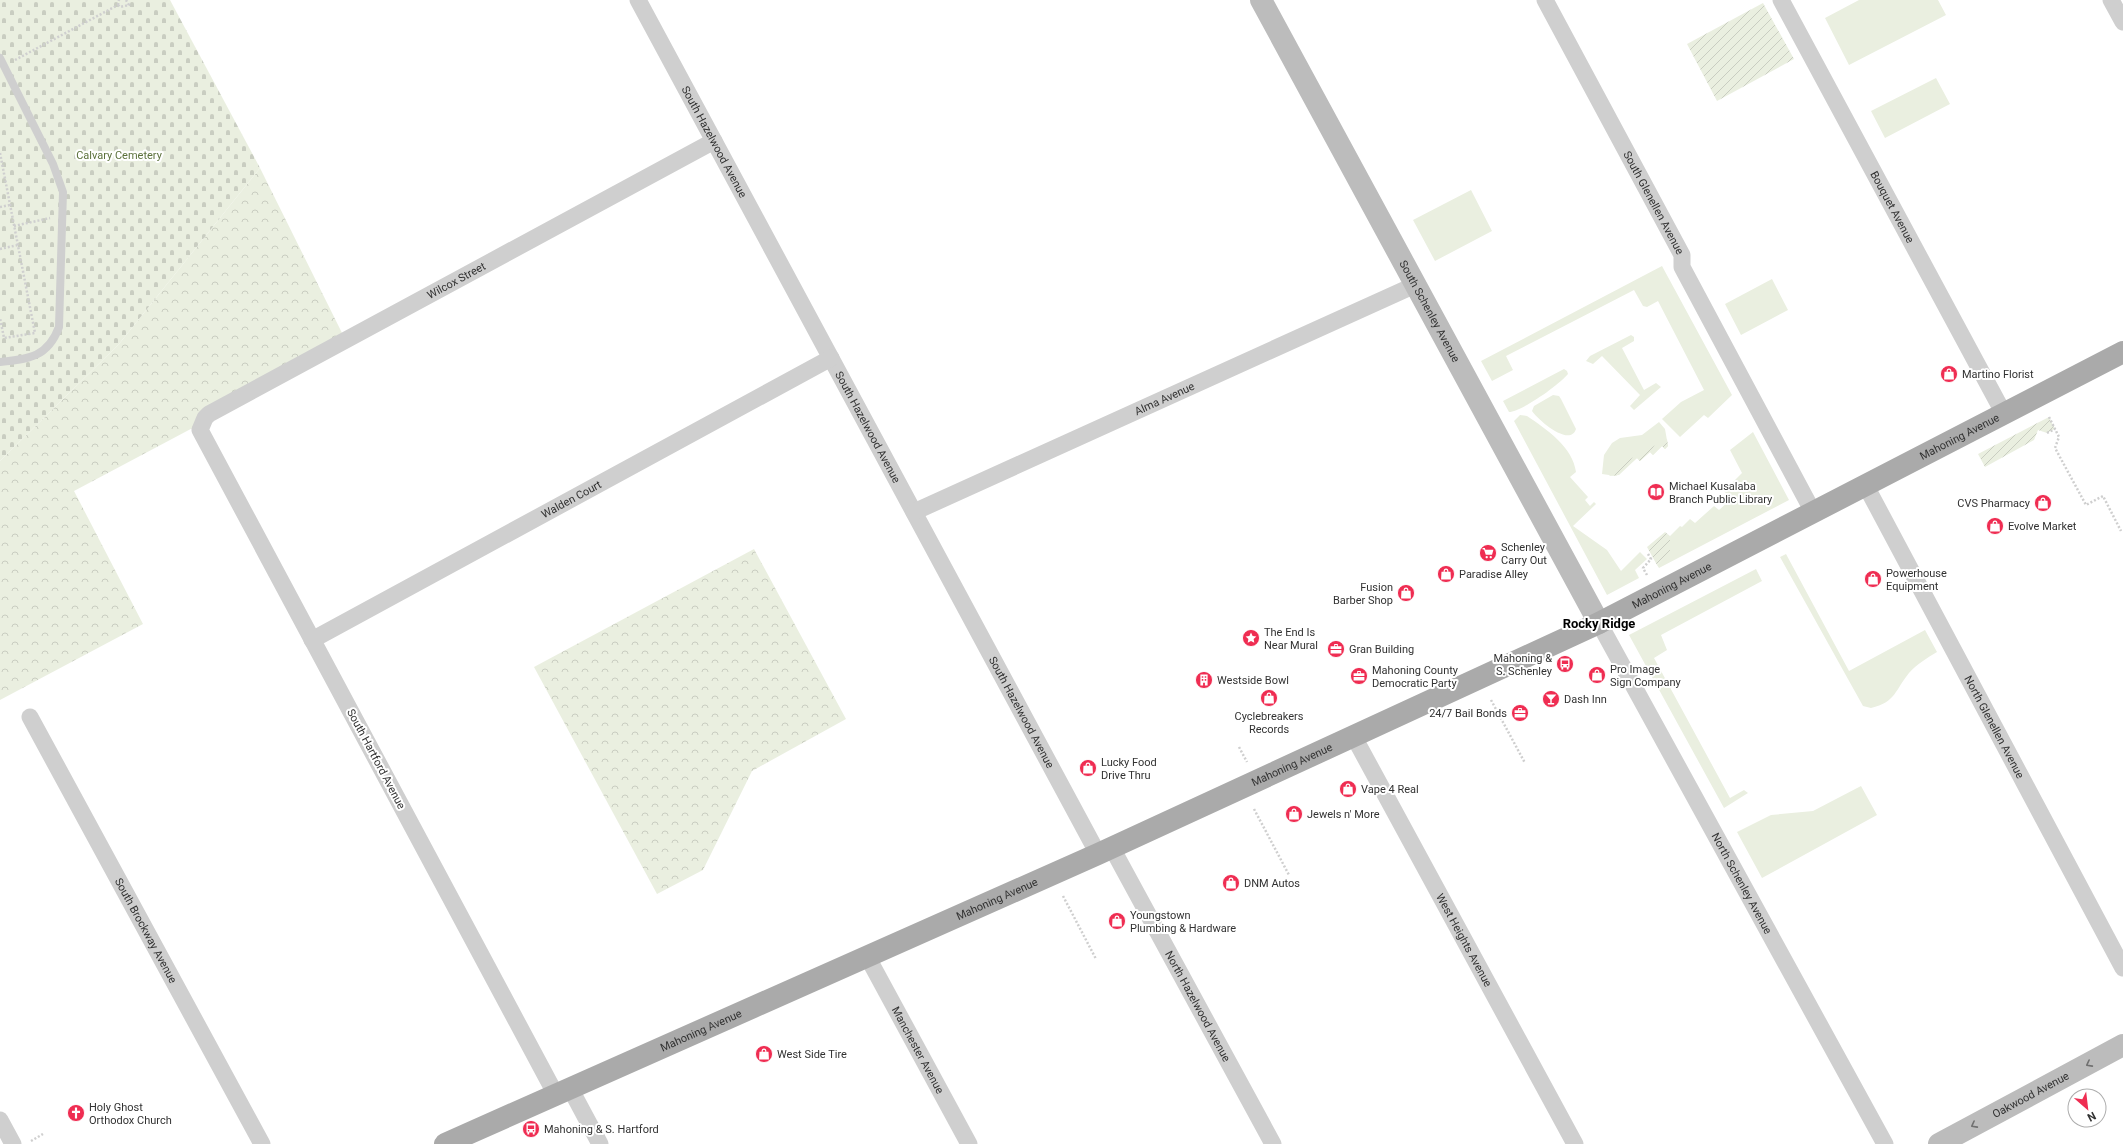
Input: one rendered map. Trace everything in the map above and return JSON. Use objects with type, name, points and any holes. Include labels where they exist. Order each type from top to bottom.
[{"type":"main road","name":"Mahoning Avenue","points":[[445,1144],[1105,851],[1599,623],[2122,354]]},
{"type":"street","name":"South Hazelwood Avenue","points":[[638,0],[914,512],[1105,851]]},
{"type":"street","name":"South Schenley Avenue","points":[[1261,0],[1599,623]]},
{"type":"street","name":"South Glenellen Avenue","points":[[1545,0],[1682,255],[1682,267],[1813,512]]},
{"type":"street","name":"Bouquet Avenue","points":[[1781,0],[2004,414]]},
{"type":"street","points":[[2111,0],[2123,22]]},
{"type":"street","name":"Wilcox Street","points":[[202,423],[209,414],[714,141]]},
{"type":"street","name":"Alma Avenue","points":[[914,512],[1415,284]]},
{"type":"street","name":"Walden Court","points":[[312,640],[831,358]]},
{"type":"street","name":"South Hartford Avenue","points":[[202,423],[200,430],[312,640],[563,1091],[600,1144]]},
{"type":"street","name":"North Glenellen Avenue","points":[[1866,486],[2123,968]]},
{"type":"street","name":"North Schenley Avenue","points":[[1599,623],[1885,1144]]},
{"type":"street","name":"South Brockway Avenue","points":[[30,717],[262,1144]]},
{"type":"street","name":"West Heights Avenue","points":[[1354,737],[1575,1144]]},
{"type":"street","name":"North Hazelwood Avenue","points":[[1105,851],[1273,1144]]},
{"type":"street","name":"Manchester Avenue","points":[[867,956],[969,1144]]},
{"type":"street","name":"Oakwood Avenue","points":[[1939,1144],[2123,1045]]},
{"type":"street","points":[[0,1120],[13,1144]]},
{"type":"lane","points":[[0,58],[54,164],[63,192],[59,327],[54,341],[44,350],[27,359],[0,362]]},
{"type":"path","points":[[118,5],[119,0]]},
{"type":"path","points":[[118,5],[120,8],[129,5],[126,0]]},
{"type":"path","points":[[4,66],[118,5]]},
{"type":"path","points":[[0,154],[35,334],[4,338],[0,318]]},
{"type":"path","points":[[0,207],[10,205]]},
{"type":"path","points":[[14,226],[62,216]]},
{"type":"path","points":[[0,249],[18,245]]},
{"type":"path","points":[[2049,417],[2059,437],[2056,448],[2086,506],[2103,496],[2122,531]]},
{"type":"path","points":[[2048,433],[2055,429]]},
{"type":"path","points":[[1647,575],[1643,568],[1650,559],[1648,554]]},
{"type":"path","points":[[1491,700],[1525,763]]},
{"type":"path","points":[[1239,747],[1248,762]]},
{"type":"path","points":[[1254,809],[1289,875]]},
{"type":"path","points":[[1063,896],[1096,959]]},
{"type":"path","points":[[31,1141],[43,1134]]},
{"type":"green space","name":"Calvary Cemetery","points":[[0,0],[170,0],[260,168],[119,344],[0,461]]},
{"type":"green space","points":[[1859,0],[1938,0],[1946,15],[1849,65],[1825,18]]},
{"type":"green space","points":[[1763,3],[1794,59],[1717,101],[1687,44]]},
{"type":"green space","points":[[1936,78],[1950,104],[1885,138],[1871,111]]},
{"type":"green space","points":[[260,168],[346,341],[202,423],[74,491],[143,624],[0,700],[0,461],[119,344]]},
{"type":"green space","points":[[1471,190],[1492,231],[1435,261],[1413,220]]},
{"type":"green space","points":[[1662,266],[1732,395],[1708,418],[1704,415],[1680,437],[1662,419],[1681,402],[1704,390],[1658,301],[1647,307],[1643,306],[1634,290],[1506,356],[1513,370],[1492,381],[1481,361]]},
{"type":"green space","points":[[1772,279],[1788,310],[1741,335],[1725,304]]},
{"type":"green space","points":[[1631,335],[1634,337],[1634,341],[1622,348],[1644,390],[1656,383],[1661,387],[1634,410],[1630,406],[1640,395],[1602,356],[1593,364],[1586,361],[1590,356]]},
{"type":"green space","points":[[1564,369],[1568,374],[1557,385],[1531,403],[1515,411],[1509,412],[1503,401]]},
{"type":"green space","points":[[1553,395],[1559,396],[1561,399],[1576,429],[1573,434],[1561,434],[1540,420],[1532,411],[1534,406]]},
{"type":"green space","points":[[1520,415],[1527,416],[1550,433],[1564,447],[1574,463],[1576,472],[1570,477],[1588,497],[1585,500],[1590,506],[1594,502],[1596,504],[1573,526],[1607,550],[1621,571],[1640,552],[1647,559],[1635,570],[1639,578],[1607,595],[1514,421]]},
{"type":"green space","points":[[2049,417],[2055,429],[2047,433],[2038,430],[2034,440],[1985,467],[1978,454]]},
{"type":"green space","points":[[1659,422],[1665,429],[1668,446],[1665,449],[1662,446],[1653,455],[1650,452],[1640,461],[1637,458],[1616,476],[1602,474],[1604,455],[1612,443],[1620,438],[1642,435]]},
{"type":"green space","points":[[1753,432],[1789,500],[1659,568],[1657,565],[1669,552],[1670,536],[1680,526],[1682,527],[1690,519],[1695,523],[1714,506],[1719,510],[1730,500],[1732,500],[1724,491],[1742,473],[1730,450]]},
{"type":"green space","points":[[1667,439],[1668,446],[1665,449],[1662,446],[1653,455],[1650,452],[1640,461],[1637,458],[1619,475],[1609,476],[1621,464]]},
{"type":"green space","points":[[1665,532],[1670,536],[1670,552],[1657,565],[1647,547]]},
{"type":"green space","points":[[754,549],[846,719],[752,771],[703,870],[657,894],[534,667]]},
{"type":"green space","points":[[1786,554],[1849,671],[1925,630],[1937,652],[1922,661],[1912,670],[1904,679],[1894,695],[1886,702],[1871,708],[1863,706],[1780,557]]},
{"type":"green space","points":[[1756,569],[1762,581],[1661,635],[1667,650],[1654,658],[1730,798],[1744,790],[1748,793],[1724,808],[1629,635]]},
{"type":"green space","points":[[1861,786],[1877,815],[1762,878],[1737,832],[1771,815],[1813,811]]},
{"type":"place","name":"Martino Florist","points":[[1949,374]]},
{"type":"place","name":"Michael Kusalaba Branch Public Library","points":[[1656,492]]},
{"type":"place","name":"CVS Pharmacy","points":[[2043,503]]},
{"type":"place","name":"Evolve Market","points":[[1995,526]]},
{"type":"place","name":"Schenley Carry Out","points":[[1488,553]]},
{"type":"place","name":"Paradise Alley","points":[[1446,574]]},
{"type":"place","name":"Powerhouse Equipment","points":[[1873,579]]},
{"type":"place","name":"Fusion Barber Shop","points":[[1406,593]]},
{"type":"place","name":"The End Is Near Mural","points":[[1251,638]]},
{"type":"place","name":"Gran Building","points":[[1336,649]]},
{"type":"place","name":"Mahoning & S. Schenley","points":[[1565,664]]},
{"type":"place","name":"Pro Image Sign Company","points":[[1597,675]]},
{"type":"place","name":"Mahoning County Democratic Party","points":[[1359,676]]},
{"type":"place","name":"Westside Bowl","points":[[1204,680]]},
{"type":"place","name":"Cyclebreakers Records","points":[[1269,698]]},
{"type":"place","name":"Dash Inn","points":[[1551,699]]},
{"type":"place","name":"24/7 Bail Bonds","points":[[1520,713]]},
{"type":"place","name":"Lucky Food Drive Thru","points":[[1088,768]]},
{"type":"place","name":"Vape 4 Real","points":[[1348,789]]},
{"type":"place","name":"Jewels n' More","points":[[1294,814]]},
{"type":"place","name":"DNM Autos","points":[[1231,883]]},
{"type":"place","name":"Youngstown Plumbing & Hardware","points":[[1117,921]]},
{"type":"place","name":"West Side Tire","points":[[764,1054]]},
{"type":"place","name":"Holy Ghost Orthodox Church","points":[[76,1113]]},
{"type":"place","name":"Mahoning & S. Hartford","points":[[531,1129]]},
{"type":"district","name":"Rocky Ridge","points":[[1599,623]]}]
